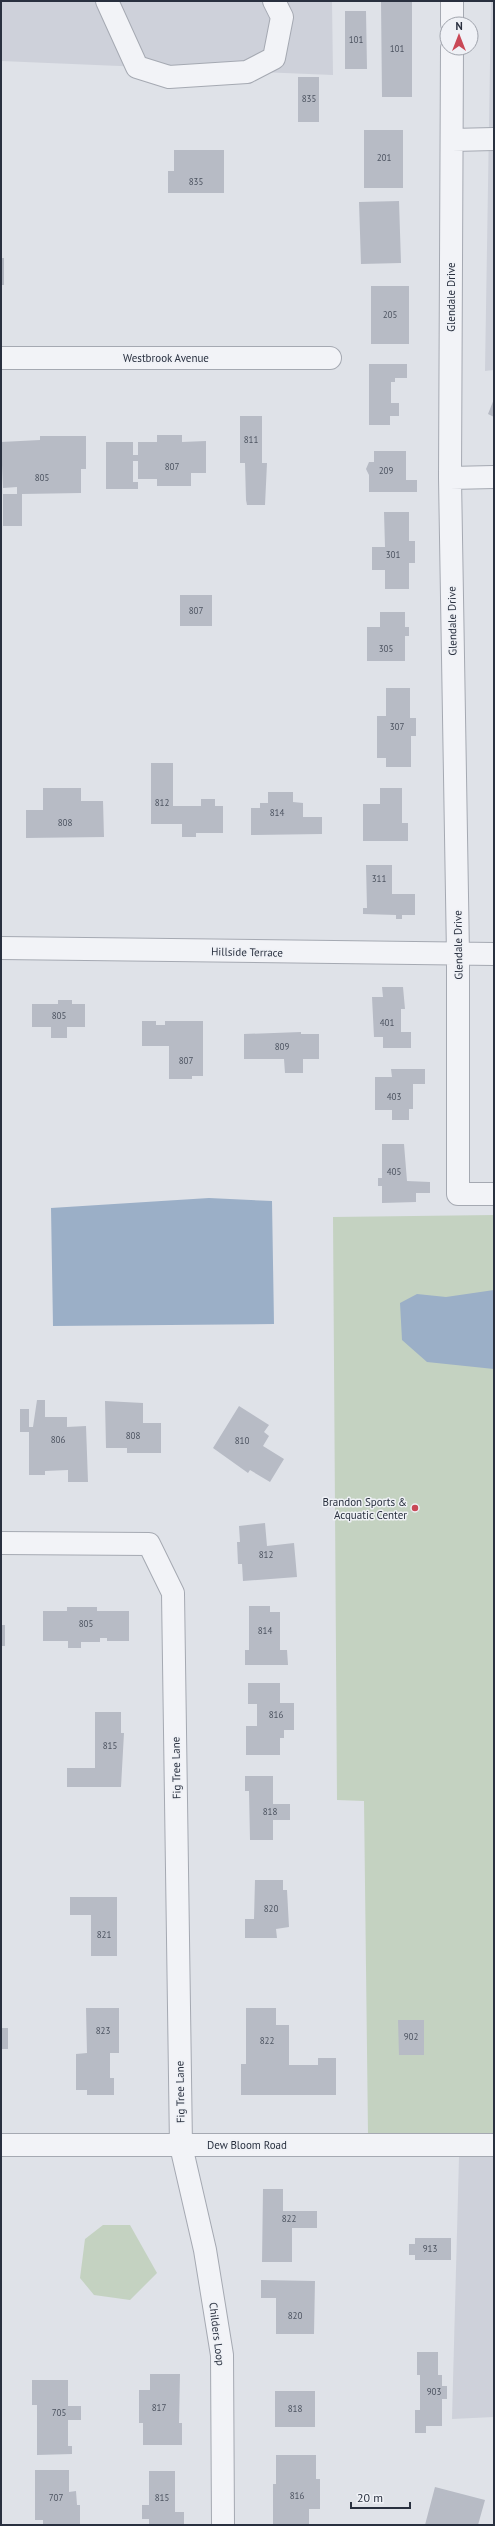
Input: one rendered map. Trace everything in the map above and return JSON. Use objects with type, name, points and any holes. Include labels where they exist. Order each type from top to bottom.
[{"type":"street","points":[[107,1],[137,67],[169,77],[248,72],[274,58],[282,18],[274,1]]},
{"type":"street","points":[[452,1],[452,16]]},
{"type":"street","name":"Glendale Drive","points":[[452,56],[450,478],[458,954],[458,1194],[494,1194]]},
{"type":"street","points":[[452,140],[494,140]]},
{"type":"street","name":"Westbrook Avenue","points":[[1,358],[330,358]]},
{"type":"street","points":[[450,478],[494,478]]},
{"type":"street","name":"Hillside Terrace","points":[[1,948],[494,954]]},
{"type":"street","name":"Fig Tree Lane","points":[[1,1543],[149,1544],[173,1593],[181,2146]]},
{"type":"street","name":"Dew Bloom Road","points":[[1,2145],[494,2145]]},
{"type":"street","name":"Childers Loop","points":[[181,2146],[205,2250],[222,2355],[223,2525]]},
{"type":"shaded area","points":[[1,1],[332,1],[333,75],[1,61]]},
{"type":"shaded area","points":[[491,1],[494,1],[494,370],[485,371]]},
{"type":"shaded area","points":[[459,2157],[494,2157],[494,2417],[452,2419]]},
{"type":"green space","name":"Brandon Sports & Acquatic Center","points":[[494,1215],[494,2134],[368,2134],[364,1801],[337,1800],[333,1217]]},
{"type":"green space","points":[[103,2225],[130,2225],[157,2273],[130,2300],[94,2295],[80,2278],[85,2239]]},
{"type":"water","points":[[209,1198],[272,1201],[274,1324],[53,1326],[51,1208]]},
{"type":"water","points":[[494,1290],[494,1369],[427,1362],[402,1340],[400,1303],[417,1294],[446,1297]]},
{"type":"building","points":[[381,1],[412,1],[412,97],[382,97]]},
{"type":"building","points":[[345,11],[366,11],[367,69],[345,69]]},
{"type":"building","points":[[298,77],[319,77],[319,122],[298,122]]},
{"type":"building","points":[[364,130],[403,130],[403,188],[364,188]]},
{"type":"building","points":[[174,150],[224,150],[224,193],[168,193],[168,171],[174,171]]},
{"type":"building","points":[[399,201],[401,263],[361,264],[359,202]]},
{"type":"building","points":[[1,258],[4,258],[4,285],[1,285]]},
{"type":"building","points":[[371,286],[409,286],[409,344],[371,344]]},
{"type":"building","points":[[369,364],[407,364],[407,378],[395,378],[395,382],[391,382],[391,403],[399,403],[399,416],[390,416],[390,425],[369,425]]},
{"type":"building","points":[[494,399],[494,417],[488,414]]},
{"type":"building","points":[[240,416],[262,416],[262,463],[267,463],[265,505],[247,505],[245,463],[240,463]]},
{"type":"building","points":[[157,435],[182,435],[182,442],[206,441],[206,473],[191,473],[191,486],[157,486],[157,479],[138,479],[138,461],[133,461],[133,482],[138,482],[138,489],[106,489],[106,442],[133,442],[133,455],[138,455],[138,442],[157,442]]},
{"type":"building","points":[[40,436],[86,436],[86,469],[81,469],[81,493],[22,494],[22,526],[3,526],[3,494],[17,494],[17,487],[3,488],[1,442],[40,440]]},
{"type":"building","points":[[374,451],[406,451],[406,480],[417,480],[417,492],[369,492],[369,475],[366,469],[369,462],[374,462]]},
{"type":"building","points":[[384,512],[409,512],[409,541],[415,541],[415,563],[409,563],[409,589],[385,589],[385,570],[372,570],[372,547],[385,547]]},
{"type":"building","points":[[180,595],[212,595],[212,626],[180,626]]},
{"type":"building","points":[[380,612],[405,612],[405,627],[409,627],[409,636],[405,636],[405,661],[367,661],[367,627],[380,627]]},
{"type":"building","points":[[386,688],[410,688],[410,718],[416,718],[416,736],[411,736],[411,767],[386,767],[386,758],[377,758],[377,716],[386,716]]},
{"type":"building","points":[[151,763],[173,763],[173,806],[201,806],[201,799],[215,799],[215,806],[223,806],[223,833],[196,833],[196,837],[182,837],[182,824],[151,824]]},
{"type":"building","points":[[43,788],[81,788],[81,801],[103,801],[104,837],[26,838],[26,810],[43,810]]},
{"type":"building","points":[[380,788],[402,788],[402,823],[408,823],[408,841],[363,841],[363,804],[380,804]]},
{"type":"building","points":[[268,792],[293,792],[293,802],[303,803],[303,817],[322,817],[322,834],[251,835],[251,808],[260,808],[260,803],[268,803]]},
{"type":"building","points":[[366,865],[392,865],[392,894],[415,894],[415,915],[402,915],[402,919],[396,919],[396,915],[363,914],[363,908],[367,908]]},
{"type":"building","points":[[382,987],[403,987],[405,1009],[401,1009],[401,1032],[411,1032],[411,1048],[383,1048],[383,1037],[374,1037],[372,997],[383,997]]},
{"type":"building","points":[[58,1000],[72,1000],[72,1004],[85,1004],[85,1027],[67,1027],[67,1038],[51,1038],[51,1027],[32,1027],[32,1004],[58,1004]]},
{"type":"building","points":[[142,1021],[156,1021],[156,1025],[165,1025],[165,1021],[203,1021],[203,1076],[192,1076],[192,1079],[169,1079],[169,1046],[142,1046]]},
{"type":"building","points":[[301,1032],[301,1034],[319,1034],[319,1059],[303,1059],[303,1073],[285,1073],[284,1059],[244,1059],[244,1034]]},
{"type":"building","points":[[391,1069],[425,1069],[425,1084],[413,1084],[413,1109],[409,1109],[409,1120],[392,1120],[392,1110],[375,1110],[375,1077],[392,1077]]},
{"type":"building","points":[[382,1144],[404,1144],[407,1181],[430,1182],[430,1193],[416,1193],[416,1202],[382,1203],[382,1186],[378,1186],[378,1178],[382,1178]]},
{"type":"building","points":[[37,1400],[45,1400],[45,1417],[67,1417],[67,1427],[86,1426],[88,1482],[68,1482],[68,1470],[45,1471],[45,1475],[29,1475],[29,1432],[20,1432],[20,1409],[29,1409],[29,1427],[33,1427]]},
{"type":"building","points":[[105,1401],[143,1403],[143,1423],[161,1423],[161,1453],[127,1453],[127,1448],[106,1448]]},
{"type":"building","points":[[239,1406],[269,1425],[264,1432],[269,1436],[263,1446],[284,1459],[270,1482],[250,1470],[248,1473],[213,1448]]},
{"type":"building","points":[[265,1523],[267,1546],[294,1543],[297,1577],[243,1581],[242,1564],[238,1564],[237,1542],[240,1542],[239,1526]]},
{"type":"building","points":[[249,1606],[270,1606],[270,1612],[280,1612],[280,1650],[287,1650],[288,1665],[245,1665],[245,1650],[249,1650]]},
{"type":"building","points":[[67,1607],[97,1607],[97,1611],[129,1611],[129,1641],[107,1641],[107,1638],[100,1638],[100,1642],[81,1642],[81,1648],[68,1648],[68,1641],[43,1641],[43,1611],[67,1611]]},
{"type":"building","points":[[1,1625],[5,1625],[5,1646],[1,1646]]},
{"type":"building","points":[[248,1683],[280,1683],[280,1703],[294,1703],[294,1730],[284,1730],[284,1738],[280,1738],[280,1755],[246,1755],[246,1726],[257,1726],[257,1704],[248,1704]]},
{"type":"building","points":[[95,1712],[121,1712],[121,1733],[124,1733],[121,1787],[67,1787],[67,1768],[95,1768]]},
{"type":"building","points":[[245,1776],[273,1776],[273,1804],[290,1804],[290,1820],[273,1820],[273,1840],[250,1840],[249,1791],[245,1791]]},
{"type":"building","points":[[255,1880],[283,1880],[283,1890],[287,1890],[289,1927],[276,1929],[277,1938],[245,1938],[245,1919],[254,1919]]},
{"type":"building","points":[[70,1897],[117,1897],[117,1956],[91,1956],[91,1915],[70,1915]]},
{"type":"building","points":[[86,2008],[119,2008],[119,2053],[110,2053],[110,2078],[114,2078],[114,2095],[87,2095],[87,2090],[76,2090],[76,2054],[87,2053]]},
{"type":"building","points":[[246,2008],[276,2008],[276,2025],[289,2025],[289,2065],[318,2065],[318,2058],[336,2058],[336,2095],[241,2095],[241,2064],[246,2064]]},
{"type":"building","points":[[398,2020],[424,2020],[424,2055],[399,2055]]},
{"type":"building","points":[[1,2028],[8,2028],[8,2049],[1,2049]]},
{"type":"building","points":[[263,2189],[283,2189],[283,2211],[317,2211],[317,2228],[292,2228],[292,2262],[262,2262]]},
{"type":"building","points":[[415,2238],[451,2238],[451,2260],[415,2260],[415,2255],[409,2255],[409,2244],[415,2244]]},
{"type":"building","points":[[261,2280],[315,2281],[314,2334],[276,2334],[276,2298],[261,2298]]},
{"type":"building","points":[[417,2352],[438,2352],[438,2375],[442,2375],[442,2386],[447,2386],[447,2399],[442,2399],[442,2426],[426,2426],[426,2433],[415,2433],[415,2410],[420,2410],[420,2375],[417,2375]]},
{"type":"building","points":[[150,2374],[180,2374],[179,2423],[182,2423],[182,2445],[143,2445],[143,2423],[139,2423],[139,2390],[150,2390]]},
{"type":"building","points":[[32,2380],[68,2380],[68,2406],[81,2406],[81,2420],[68,2420],[68,2446],[72,2446],[72,2454],[37,2455],[37,2405],[32,2405]]},
{"type":"building","points":[[275,2391],[315,2391],[315,2427],[275,2427]]},
{"type":"building","points":[[276,2455],[316,2455],[316,2479],[320,2479],[320,2509],[309,2509],[309,2525],[273,2525],[273,2484],[276,2484]]},
{"type":"building","points":[[35,2470],[69,2470],[69,2492],[76,2491],[77,2505],[80,2505],[80,2525],[43,2525],[43,2520],[35,2520]]},
{"type":"building","points":[[149,2471],[175,2471],[175,2512],[184,2512],[184,2525],[149,2525],[149,2519],[142,2519],[142,2505],[149,2505]]},
{"type":"building","points":[[435,2487],[485,2500],[478,2525],[425,2525]]},
{"type":"place","name":"Brandon Sports & Acquatic Center","points":[[415,1508]]}]
